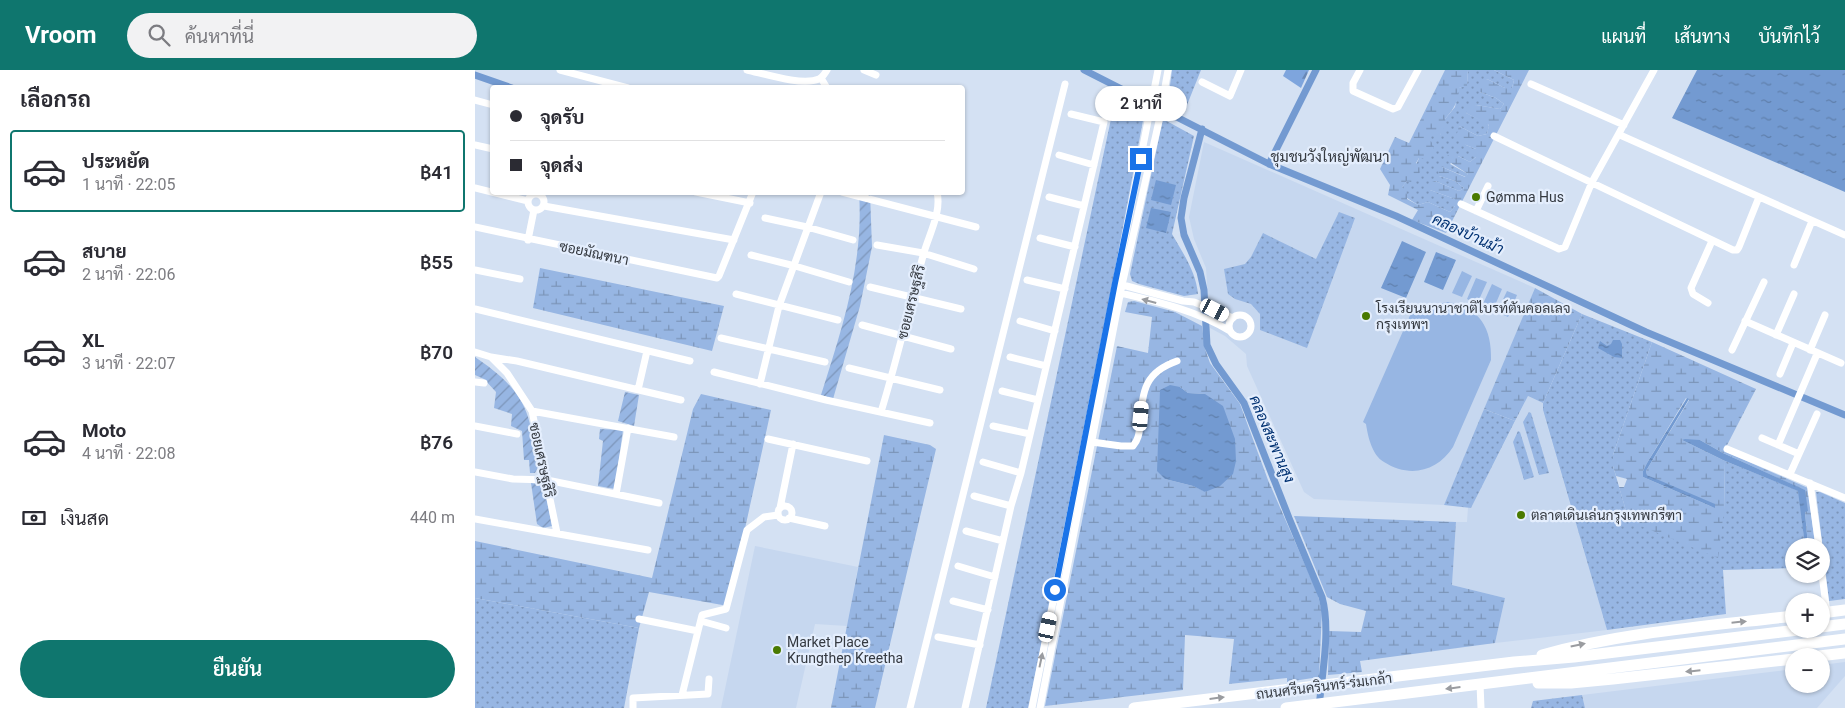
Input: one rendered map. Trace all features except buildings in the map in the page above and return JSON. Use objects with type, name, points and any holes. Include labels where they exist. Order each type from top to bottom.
[{"type":"main road","points":[[1830,612],[1845,610]]},
{"type":"main road","name":"ถนนศรีนครินทร์-ร่มเกล้า","points":[[1514,662],[1575,646],[1649,632],[1785,617]]},
{"type":"main road","points":[[1830,626],[1845,624]]},
{"type":"main road","name":"ถนนศรีนครินทร์-ร่มเกล้า","points":[[1134,708],[1514,662],[1574,658],[1785,631]]},
{"type":"main road","name":"ถนนศรีนครินทร์-ร่มเกล้า","points":[[1286,708],[1845,639]]},
{"type":"main road","points":[[1830,655],[1845,653]]},
{"type":"main road","name":"ถนนศรีนครินทร์-ร่มเกล้า","points":[[1519,680],[1545,684],[1571,683],[1785,660]]},
{"type":"street","points":[[560,70],[578,72],[619,85]]},
{"type":"street","points":[[747,70],[810,81],[821,78],[827,70]]},
{"type":"street","points":[[864,70],[876,75]]},
{"type":"street","points":[[1040,708],[1092,442],[1145,141],[1147,119],[1158,70]]},
{"type":"street","points":[[1032,708],[1118,288],[1159,121],[1168,70]]},
{"type":"street","points":[[1202,82],[1230,96],[1241,70]]},
{"type":"street","points":[[1360,70],[1353,83],[1353,91],[1393,109],[1398,107],[1419,70]]},
{"type":"street","points":[[1461,204],[1555,247],[1563,248],[1568,242],[1593,182],[1654,70]]},
{"type":"street","points":[[821,78],[825,85]]},
{"type":"street","points":[[910,708],[1065,84]]},
{"type":"street","points":[[1531,84],[1625,125]]},
{"type":"street","points":[[475,100],[490,104]]},
{"type":"street","points":[[965,708],[1011,506],[1021,472],[1104,122],[1071,114]]},
{"type":"street","points":[[1620,135],[1845,235]]},
{"type":"street","points":[[1494,136],[1733,250],[1737,250],[1759,197]]},
{"type":"street","points":[[475,145],[490,149]]},
{"type":"street","points":[[1059,155],[1094,165]]},
{"type":"street","points":[[1476,211],[1488,186]]},
{"type":"street","points":[[475,188],[490,192]]},
{"type":"street","points":[[502,195],[528,202]]},
{"type":"street","points":[[528,202],[533,195]]},
{"type":"street","points":[[542,195],[544,206]]},
{"type":"street","points":[[711,195],[750,203]]},
{"type":"street","points":[[528,202],[529,207],[534,210],[539,210],[544,206],[733,240],[752,195]]},
{"type":"street","points":[[760,384],[779,306],[820,195]]},
{"type":"street","points":[[853,195],[976,227]]},
{"type":"street","name":"ซอยเศรษฐสิริ","points":[[881,412],[903,336],[923,253],[935,217],[938,204],[937,195]]},
{"type":"street","points":[[1049,198],[1084,206]]},
{"type":"street","points":[[528,240],[534,210]]},
{"type":"street","points":[[765,218],[853,240]]},
{"type":"street","points":[[1794,265],[1812,221]]},
{"type":"street","name":"ซอยมัณฑนา","points":[[475,227],[528,240],[714,278],[719,276],[733,240]]},
{"type":"street","points":[[1039,238],[1075,247]]},
{"type":"street","points":[[1708,304],[1693,294],[1691,288],[1712,241]]},
{"type":"street","points":[[877,245],[923,253],[974,269]]},
{"type":"street","points":[[751,255],[849,282]]},
{"type":"street","points":[[475,271],[520,280]]},
{"type":"street","points":[[1027,280],[1065,289]]},
{"type":"street","points":[[1732,350],[1764,282]]},
{"type":"street","points":[[870,287],[961,309]]},
{"type":"street","points":[[1118,288],[1194,302],[1233,318]]},
{"type":"street","points":[[1118,288],[1207,319],[1230,331],[1236,337],[1247,336],[1251,330],[1251,323],[1247,317],[1240,315],[1233,318],[1229,324],[1230,331]]},
{"type":"street","points":[[736,294],[839,320]]},
{"type":"street","points":[[1776,335],[1794,294]]},
{"type":"street","points":[[475,309],[690,361]]},
{"type":"street","points":[[1809,350],[1825,315]]},
{"type":"street","points":[[1020,322],[1055,331]]},
{"type":"street","points":[[1745,322],[1841,363]]},
{"type":"street","points":[[862,325],[951,349]]},
{"type":"street","points":[[721,338],[825,362]]},
{"type":"street","points":[[1780,374],[1793,343]]},
{"type":"street","points":[[638,390],[647,351]]},
{"type":"street","name":"ซอยเศรษฐสิริ","points":[[475,352],[491,357],[507,373],[532,411],[557,533]]},
{"type":"street","points":[[1778,445],[1817,354]]},
{"type":"street","points":[[491,357],[517,361],[681,400]]},
{"type":"street","points":[[1010,357],[1046,366]]},
{"type":"street","points":[[1092,442],[1133,446],[1139,435],[1143,396],[1147,383],[1156,371],[1177,360]]},
{"type":"street","points":[[849,368],[940,390]]},
{"type":"street","points":[[713,372],[930,423]]},
{"type":"street","points":[[475,382],[483,384]]},
{"type":"street","points":[[1002,391],[1038,400]]},
{"type":"street","points":[[532,411],[674,437]]},
{"type":"street","points":[[1790,474],[1817,414]]},
{"type":"street","points":[[475,426],[517,434]]},
{"type":"street","points":[[993,426],[1030,434]]},
{"type":"street","points":[[616,494],[628,428]]},
{"type":"street","points":[[1762,438],[1799,454]]},
{"type":"street","points":[[768,439],[867,461]]},
{"type":"street","points":[[793,444],[779,512],[783,520],[789,518],[825,526]]},
{"type":"street","points":[[1727,449],[1845,498]]},
{"type":"street","points":[[983,462],[1021,472]]},
{"type":"street","points":[[475,472],[513,479],[547,480],[659,503]]},
{"type":"street","points":[[1810,483],[1818,538]]},
{"type":"street","points":[[975,496],[1011,506]]},
{"type":"street","points":[[682,696],[702,615],[726,609],[747,530],[764,517],[779,512],[784,506],[790,508],[792,512],[789,518]]},
{"type":"street","points":[[475,519],[648,550]]},
{"type":"street","points":[[966,531],[1003,541]]},
{"type":"street","points":[[958,566],[995,576]]},
{"type":"street","points":[[953,601],[988,610]]},
{"type":"street","points":[[639,619],[698,631]]},
{"type":"street","points":[[701,621],[726,628]]},
{"type":"street","points":[[939,637],[980,645]]},
{"type":"street","points":[[633,708],[633,698],[708,694],[709,679]]},
{"type":"street","points":[[1481,684],[1481,708]]},
{"type":"shaded area","name":"โรงเรียนนานาชาติไบรท์ตันคอลเลจ กรุงเทพฯ","points":[[1204,142],[1535,288],[1444,505],[1314,499],[1304,492],[1247,366],[1246,354],[1225,336],[1210,328],[1206,268],[1194,239],[1189,217]]},
{"type":"shaded area","name":"ตลาดเดินเล่นกรุงเทพกรีฑา","points":[[1528,396],[1543,403],[1543,411],[1607,630],[1495,643],[1505,598],[1452,585],[1456,522],[1467,522],[1468,507],[1471,508]]},
{"type":"shaded area","points":[[755,546],[858,567],[847,626],[815,624],[796,708],[721,708]]},
{"type":"shaded area","points":[[1845,662],[1845,676],[1817,708],[1585,708],[1582,695],[1785,670],[1785,693],[1830,693],[1830,664]]},
{"type":"green space","points":[[1172,70],[1201,70],[1183,115],[1167,109]]},
{"type":"green space","points":[[1286,70],[1309,70],[1301,88],[1283,76]]},
{"type":"green space","points":[[1445,70],[1468,70],[1467,86],[1459,88],[1457,101],[1445,119],[1446,125],[1440,135],[1428,135],[1434,147],[1428,159],[1419,158],[1416,163],[1422,168],[1414,183],[1407,181],[1402,187],[1407,193],[1407,199],[1418,205],[1428,202],[1450,212],[1455,206],[1455,199],[1430,190],[1429,183],[1435,181],[1459,191],[1464,188],[1455,181],[1439,176],[1438,169],[1442,167],[1465,177],[1468,174],[1445,159],[1448,155],[1458,156],[1470,162],[1476,157],[1476,149],[1466,145],[1456,137],[1459,126],[1478,136],[1487,134],[1489,125],[1466,113],[1469,106],[1476,105],[1500,109],[1504,104],[1496,98],[1480,92],[1480,84],[1487,79],[1505,88],[1512,88],[1514,80],[1494,70],[1529,70],[1446,233],[1412,220],[1418,210],[1388,195],[1390,185],[1380,169],[1395,137],[1409,143]]},
{"type":"green space","points":[[1468,70],[1494,70],[1514,80],[1512,88],[1505,88],[1487,79],[1480,92],[1496,98],[1504,104],[1500,109],[1476,105],[1466,113],[1487,123],[1489,126],[1487,134],[1478,136],[1459,126],[1466,145],[1476,149],[1476,157],[1470,162],[1458,156],[1450,164],[1468,174],[1466,177],[1442,167],[1439,176],[1455,181],[1464,188],[1459,191],[1435,181],[1430,190],[1455,199],[1455,206],[1450,212],[1428,202],[1418,205],[1407,198],[1402,187],[1414,169],[1428,135],[1440,135],[1445,119],[1455,107],[1459,88],[1467,85]]},
{"type":"green space","points":[[1115,100],[1144,115],[1069,514],[1028,708],[986,708]]},
{"type":"green space","points":[[1163,119],[1194,136],[1172,234],[1192,270],[1198,294],[1184,296],[1139,284],[1132,281],[1130,274]]},
{"type":"green space","points":[[859,195],[870,195],[872,247],[860,306],[833,399],[821,395],[850,296],[855,270],[860,219]]},
{"type":"green space","points":[[1339,212],[1355,218],[1307,348],[1260,330],[1260,314],[1251,304],[1235,299],[1228,294],[1224,269],[1245,264],[1251,257],[1263,233],[1316,259]]},
{"type":"green space","points":[[540,268],[724,306],[712,351],[533,308]]},
{"type":"green space","points":[[1462,271],[1472,276],[1462,297],[1452,293]]},
{"type":"green space","points":[[1476,278],[1487,282],[1477,304],[1467,299]]},
{"type":"green space","points":[[1492,284],[1502,289],[1493,310],[1482,306]]},
{"type":"green space","points":[[1535,288],[1582,314],[1543,403],[1528,396],[1515,421],[1484,409]]},
{"type":"green space","points":[[1507,291],[1517,295],[1508,317],[1497,312]]},
{"type":"green space","points":[[1134,301],[1175,312],[1202,326],[1205,349],[1210,363],[1240,404],[1268,480],[1317,592],[1322,611],[1319,677],[1287,682],[1287,678],[1229,684],[1234,639],[1185,635],[1183,690],[1045,706],[1117,346],[1148,353],[1152,317],[1125,312],[1128,302]],"holes":[[[1180,387],[1188,393],[1205,394],[1206,492],[1193,486],[1165,479]]]},
{"type":"green space","points":[[1448,302],[1468,309],[1482,321],[1489,339],[1491,360],[1453,447],[1446,455],[1431,467],[1422,470],[1403,470],[1393,467],[1376,455],[1369,440],[1366,424],[1363,422],[1411,313],[1413,314],[1427,306]]},
{"type":"green space","points":[[1582,314],[1652,342],[1613,455],[1613,466],[1629,521],[1724,510],[1725,461],[1799,491],[1804,538],[1785,538],[1785,568],[1723,570],[1726,614],[1607,630],[1543,410],[1543,403]]},
{"type":"green space","points":[[1652,342],[1756,389],[1724,451],[1808,488],[1814,538],[1807,538],[1805,511],[1807,511],[1804,490],[1723,453],[1700,440],[1682,440],[1725,461],[1724,510],[1718,558],[1629,521],[1619,487],[1624,487],[1627,479],[1616,476],[1613,466],[1613,455]],"holes":[[[1686,398],[1689,400],[1646,471],[1647,475],[1715,508],[1643,477],[1643,471],[1647,463]]]},
{"type":"green space","points":[[475,357],[507,382],[524,407],[531,429],[538,467],[535,473],[530,473],[529,460],[524,460],[522,431],[511,426],[512,414],[494,408],[496,392],[484,379],[475,375]]},
{"type":"green space","points":[[625,392],[639,395],[634,426],[618,421]]},
{"type":"green space","points":[[701,394],[771,410],[728,606],[649,592],[639,628],[475,598],[475,541],[652,578],[693,409]]},
{"type":"green space","points":[[1484,409],[1515,421],[1471,508],[1444,505]]},
{"type":"green space","points":[[1529,412],[1531,413],[1549,473],[1539,475],[1523,422]]},
{"type":"green space","points":[[600,429],[623,430],[615,489],[598,486],[603,441],[599,439]]},
{"type":"green space","points":[[1518,431],[1520,432],[1534,477],[1524,480],[1513,442]]},
{"type":"green space","points":[[884,435],[930,445],[936,449],[875,708],[831,708]]},
{"type":"green space","points":[[531,483],[540,484],[544,487],[552,526],[543,528],[537,524]]},
{"type":"green space","points":[[1816,492],[1845,503],[1845,599],[1830,601],[1827,583],[1830,583],[1830,538],[1821,538]]},
{"type":"green space","points":[[1294,516],[1456,522],[1452,585],[1505,598],[1495,643],[1360,661],[1362,672],[1328,675],[1329,631],[1361,632],[1366,611],[1340,604],[1327,597]]},
{"type":"green space","points":[[475,598],[639,628],[624,708],[475,708]]},
{"type":"green space","points":[[1582,695],[1585,708],[1531,708],[1533,701]]},
{"type":"water","points":[[1697,70],[1845,70],[1845,192],[1672,118]]},
{"type":"water","points":[[1156,180],[1176,185],[1171,205],[1151,200]]},
{"type":"water","points":[[1151,208],[1171,212],[1166,233],[1146,228]]},
{"type":"water","points":[[1402,241],[1426,252],[1406,298],[1381,288]]},
{"type":"water","points":[[1436,252],[1456,260],[1443,290],[1424,282]]},
{"type":"water","points":[[1613,340],[1620,340],[1622,344],[1622,358],[1614,357],[1598,348],[1600,341],[1607,346]]},
{"type":"water","points":[[1170,385],[1180,387],[1188,393],[1205,394],[1223,406],[1235,439],[1236,461],[1233,474],[1220,486],[1205,492],[1193,486],[1165,479],[1157,471],[1160,390]]},
{"type":"water","points":[[1687,398],[1689,399],[1646,471],[1647,475],[1715,504],[1715,508],[1643,477],[1643,471],[1647,463]]},
{"type":"water","points":[[1682,440],[1700,440],[1723,453],[1805,490],[1808,511],[1805,512],[1807,538],[1804,538],[1798,491],[1725,461]]},
{"type":"waterway","name":"คลองบ้านม้า","points":[[1084,70],[1269,164],[1396,216],[1646,332],[1845,415]]},
{"type":"waterway","points":[[1269,164],[1316,70]]},
{"type":"waterway","points":[[475,75],[503,85]]},
{"type":"waterway","name":"คลองสะพานสูง","points":[[1202,129],[1184,198],[1181,218],[1184,235],[1200,272],[1204,290],[1207,345],[1216,364],[1244,403],[1322,597],[1325,610],[1326,637],[1319,708]]},
{"type":"place","name":"Gømma Hus","points":[[1476,197]]},
{"type":"place","name":"โรงเรียนนานาชาติไบรท์ตันคอลเลจ กรุงเทพฯ","points":[[1366,316]]},
{"type":"place","name":"ตลาดเดินเล่นกรุงเทพกรีฑา","points":[[1521,515]]},
{"type":"place","name":"Market Place Krungthep Kreetha","points":[[777,650]]},
{"type":"district","name":"ชุมชนวังใหญ่พัฒนา","points":[[1330,157]]},
{"type":"route","points":[[1055,590],[1141,159]]}]
